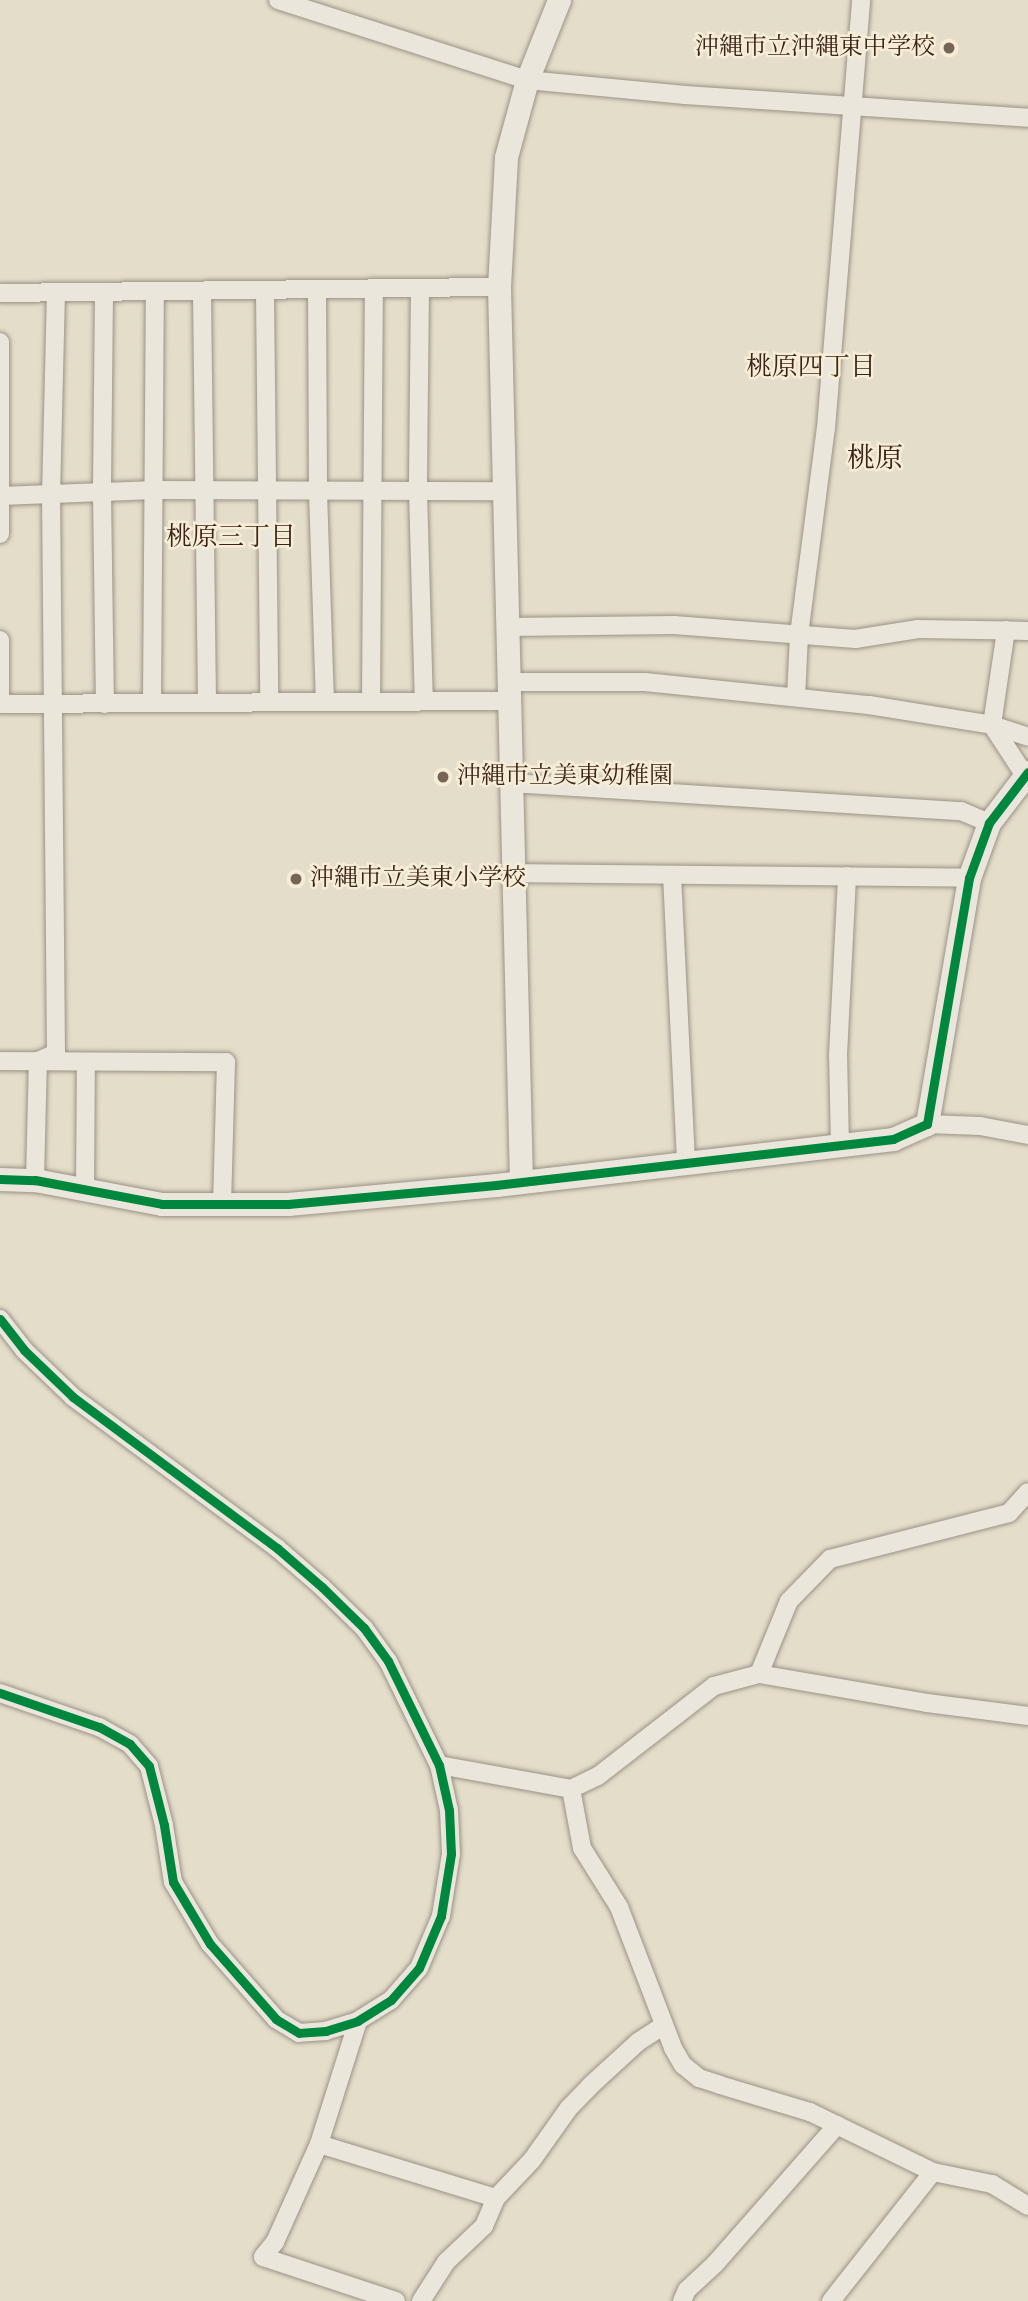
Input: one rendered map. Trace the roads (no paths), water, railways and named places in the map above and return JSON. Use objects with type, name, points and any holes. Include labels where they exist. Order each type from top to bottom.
[{"type":"street","points":[[278,0],[527,79],[685,95],[1028,118]]},
{"type":"street","points":[[521,1181],[499,287],[506,157],[527,79],[559,0]]},
{"type":"street","points":[[796,697],[799,635],[826,428],[862,0]]},
{"type":"street","points":[[0,293],[104,295],[499,287]]},
{"type":"street","points":[[420,289],[418,491],[424,701]]},
{"type":"street","points":[[371,702],[370,491],[374,290]]},
{"type":"street","points":[[317,291],[318,492],[325,702]]},
{"type":"street","points":[[265,292],[269,702]]},
{"type":"street","points":[[202,293],[207,703]]},
{"type":"street","points":[[152,703],[155,294]]},
{"type":"street","points":[[38,1061],[56,1053],[51,496],[56,295]]},
{"type":"street","points":[[104,295],[102,493],[106,704]]},
{"type":"street","points":[[0,342],[0,534]]},
{"type":"street","points":[[1,496],[155,490],[505,491]]},
{"type":"street","points":[[507,627],[674,625],[855,639],[918,629],[1028,631]]},
{"type":"street","points":[[927,1124],[969,878],[989,823],[1026,773],[992,724],[1006,630]]},
{"type":"street","points":[[0,640],[0,704],[424,701],[508,691],[645,682],[869,705],[992,724],[1028,737]]},
{"type":"street","points":[[511,783],[961,811],[989,823]]},
{"type":"street","points":[[514,873],[969,878]]},
{"type":"street","points":[[672,875],[686,1162]]},
{"type":"street","points":[[840,1147],[838,1055],[847,876]]},
{"type":"street","points":[[0,1061],[226,1062],[222,1205]]},
{"type":"street","points":[[35,1180],[38,1061]]},
{"type":"street","points":[[85,1191],[86,1062]]},
{"type":"street","points":[[0,1180],[35,1180],[162,1204],[288,1204],[840,1147],[894,1139],[927,1124],[980,1126],[1028,1135]]},
{"type":"street","points":[[0,1319],[24,1350],[73,1397],[277,1548],[364,1628],[388,1661],[439,1765],[449,1810],[451,1854],[441,1916],[419,1968],[391,2000],[358,2021],[326,2031],[299,2033],[276,2019],[210,1944],[173,1882],[164,1825],[149,1766],[130,1744],[99,1727],[0,1693]]},
{"type":"street","points":[[759,1674],[789,1601],[830,1559],[1009,1513],[1028,1492]]},
{"type":"street","points":[[439,1765],[571,1788],[598,1776],[714,1686],[759,1674],[927,1703],[1028,1716]]},
{"type":"street","points":[[571,1788],[582,1848],[619,1907],[663,2025],[683,2065],[699,2078],[810,2112],[933,2172],[992,2184],[1028,2206]]},
{"type":"street","points":[[358,2021],[319,2144],[275,2242],[264,2257],[396,2301]]},
{"type":"street","points":[[421,2301],[446,2262],[484,2226],[496,2198],[532,2160],[569,2108],[638,2042],[663,2025]]},
{"type":"street","points":[[690,2297],[837,2125]]},
{"type":"street","points":[[319,2144],[496,2198]]},
{"type":"street","points":[[831,2301],[933,2172]]},
{"type":"place","name":"沖縄市立沖縄東中学校","points":[[949,48]]},
{"type":"place","name":"沖縄市立美東幼稚園","points":[[443,777]]},
{"type":"place","name":"沖縄市立美東小学校","points":[[296,879]]},
{"type":"district","name":"桃原四丁目","points":[[811,368]]},
{"type":"district","name":"桃原","points":[[875,459]]},
{"type":"district","name":"桃原三丁目","points":[[231,538]]}]
